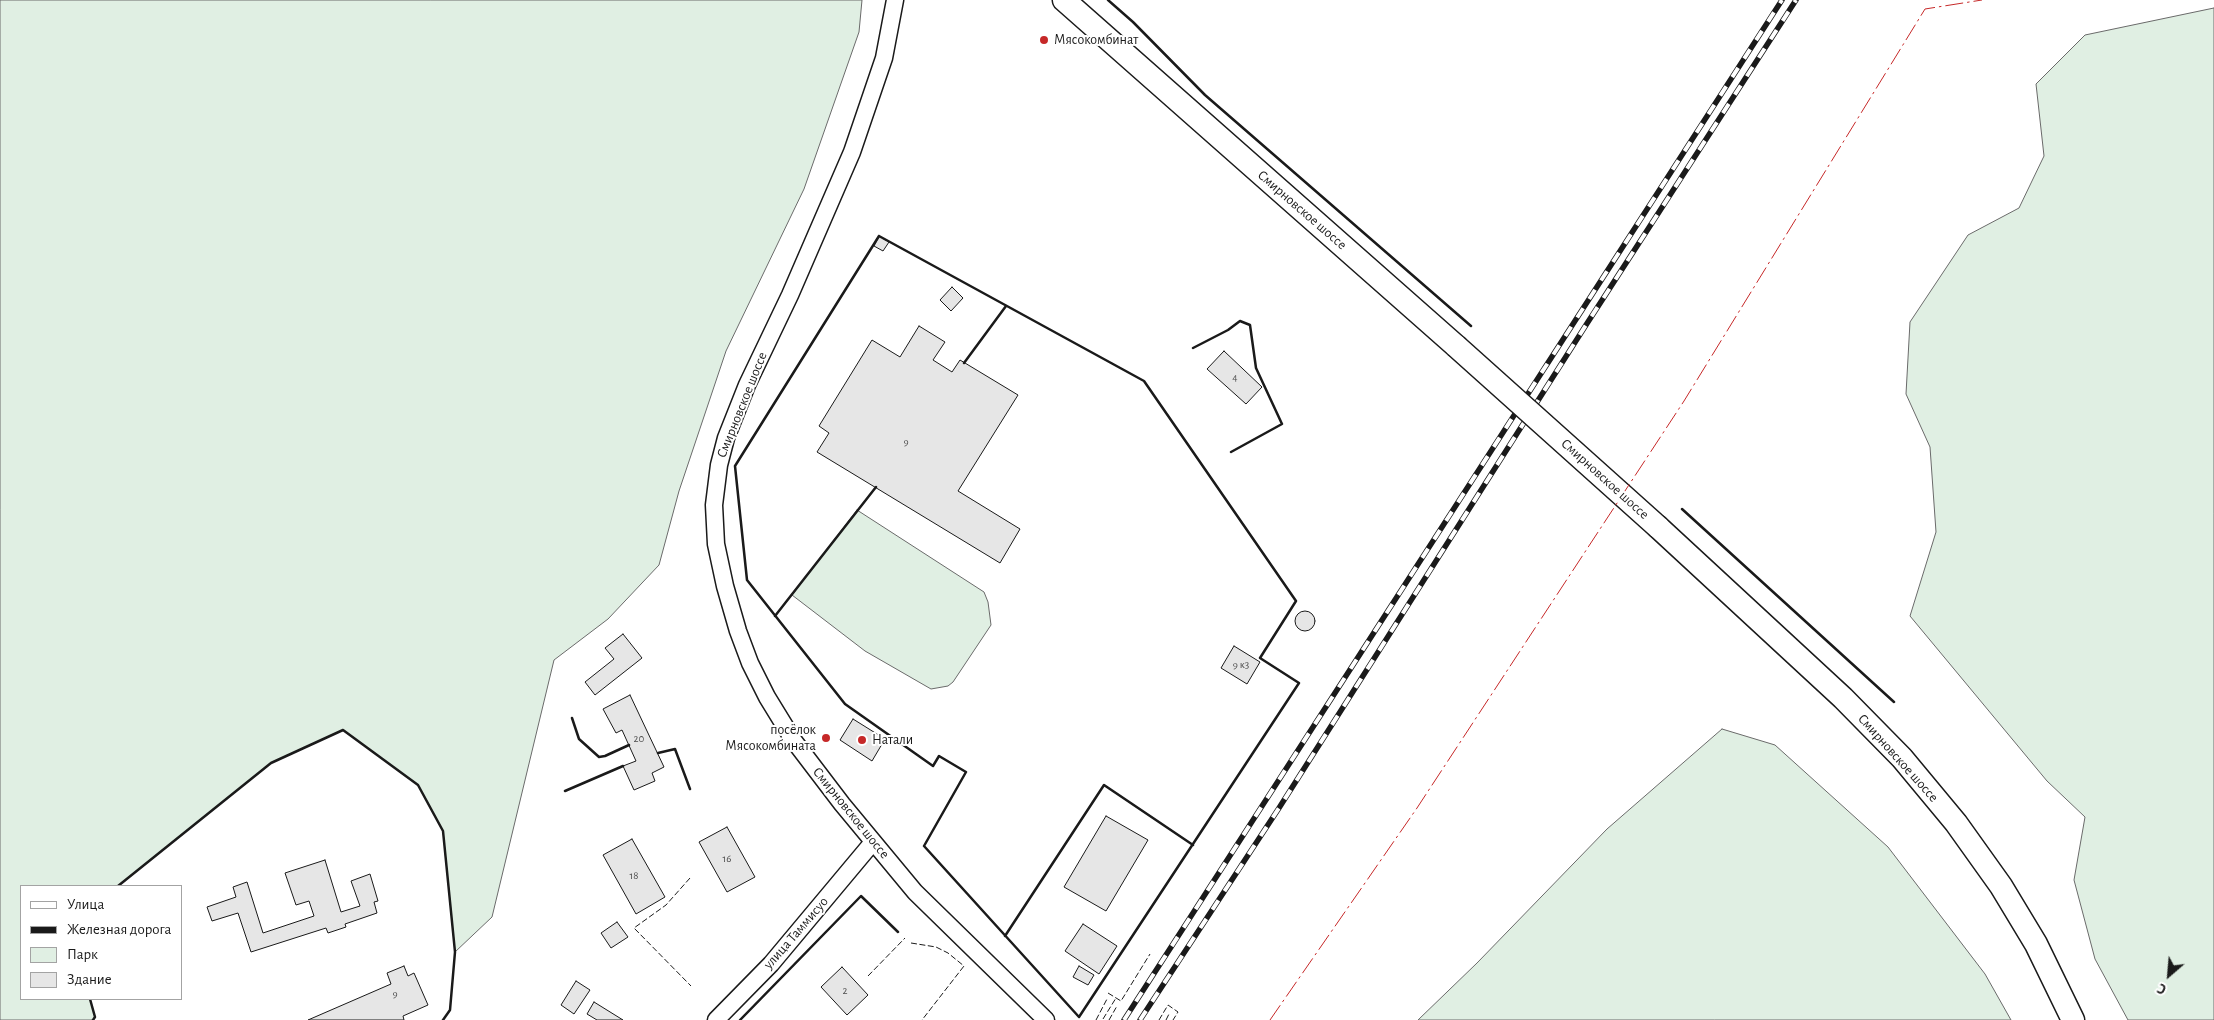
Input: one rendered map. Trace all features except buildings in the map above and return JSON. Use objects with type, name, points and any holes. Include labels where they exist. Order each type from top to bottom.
[{"type":"main road","name":"Смирновское шоссе","points":[[1064,0],[1658,526],[1843,698],[1908,765],[1956,823],[2001,886],[2036,944],[2073,1020]]},
{"type":"street","name":"Смирновское шоссе","points":[[895,0],[884,58],[852,152],[798,277],[747,385],[726,438],[719,465],[714,505],[716,544],[725,586],[738,631],[750,663],[767,696],[794,740],[873,842],[915,892],[1046,1020]]},
{"type":"street","name":"улица Таммисуо","points":[[716,1020],[770,964],[873,842]]},
{"type":"green space","points":[[0,0],[862,0],[859,32],[804,189],[726,351],[679,491],[659,565],[608,619],[554,660],[492,917],[455,952],[443,831],[418,785],[343,730],[271,763],[119,885],[20,885],[20,1000],[90,1000],[95,1017],[93,1020],[0,1020]]},
{"type":"green space","points":[[2214,8],[2214,1020],[2128,1020],[2095,959],[2074,880],[2085,817],[2047,781],[1910,616],[1936,532],[1930,447],[1906,394],[1910,322],[1968,235],[2019,208],[2044,156],[2036,84],[2085,35]]},
{"type":"green space","points":[[857,510],[984,592],[988,602],[991,625],[953,682],[948,686],[931,689],[865,651],[792,595]]},
{"type":"green space","points":[[1722,729],[1775,745],[1888,847],[1985,974],[2011,1020],[1418,1020],[1477,963],[1607,829]]},
{"type":"railway","points":[[1124,1020],[1782,0]]},
{"type":"railway","points":[[1140,1020],[1279,808],[1586,325],[1796,0]]},
{"type":"fence","points":[[690,878],[666,905],[634,928],[691,986]]},
{"type":"fence","points":[[868,976],[905,938]]},
{"type":"fence","points":[[911,943],[936,947],[948,953],[964,966],[922,1020]]},
{"type":"fence","points":[[1108,993],[1121,1001],[1150,954]]},
{"type":"fence","points":[[1103,1019],[1116,998]]},
{"type":"fence","points":[[1096,1020],[1107,999]]},
{"type":"fence","points":[[1159,1020],[1168,1005],[1178,1012],[1173,1020]]},
{"type":"fence","points":[[1109,1020],[1117,1006]]},
{"type":"fence","points":[[1166,1020],[1169,1014]]},
{"type":"wall","points":[[1108,0],[1133,22],[1205,95],[1471,326]]},
{"type":"wall","points":[[879,236],[1144,381],[1296,601],[1260,658],[1299,683],[1079,1017],[924,846],[966,772],[939,756],[933,766],[845,704],[747,580],[735,466],[879,236]]},
{"type":"wall","points":[[964,363],[1006,306]]},
{"type":"wall","points":[[1193,348],[1228,330],[1240,321],[1250,325],[1256,368],[1282,424],[1231,452]]},
{"type":"wall","points":[[775,616],[876,487]]},
{"type":"wall","points":[[1682,509],[1894,702]]},
{"type":"wall","points":[[572,718],[579,739],[599,757],[629,745]]},
{"type":"wall","points":[[119,885],[271,763],[343,730],[418,785],[443,831],[455,952],[450,1010],[443,1020]]},
{"type":"wall","points":[[658,753],[675,749],[690,789]]},
{"type":"wall","points":[[565,791],[623,766]]},
{"type":"wall","points":[[1005,936],[1104,785],[1193,845]]},
{"type":"wall","points":[[740,1020],[861,896],[898,932]]},
{"type":"wall","points":[[90,1000],[95,1017],[93,1020]]},
{"type":"power","points":[[1270,1020],[1417,808],[1684,401],[1925,9],[1982,0]]},
{"type":"place","name":"Мясокомбинат","points":[[1044,40]]},
{"type":"place","name":"посёлок Мясокомбината","points":[[826,738]]},
{"type":"place","name":"Натали","points":[[862,740]]}]
